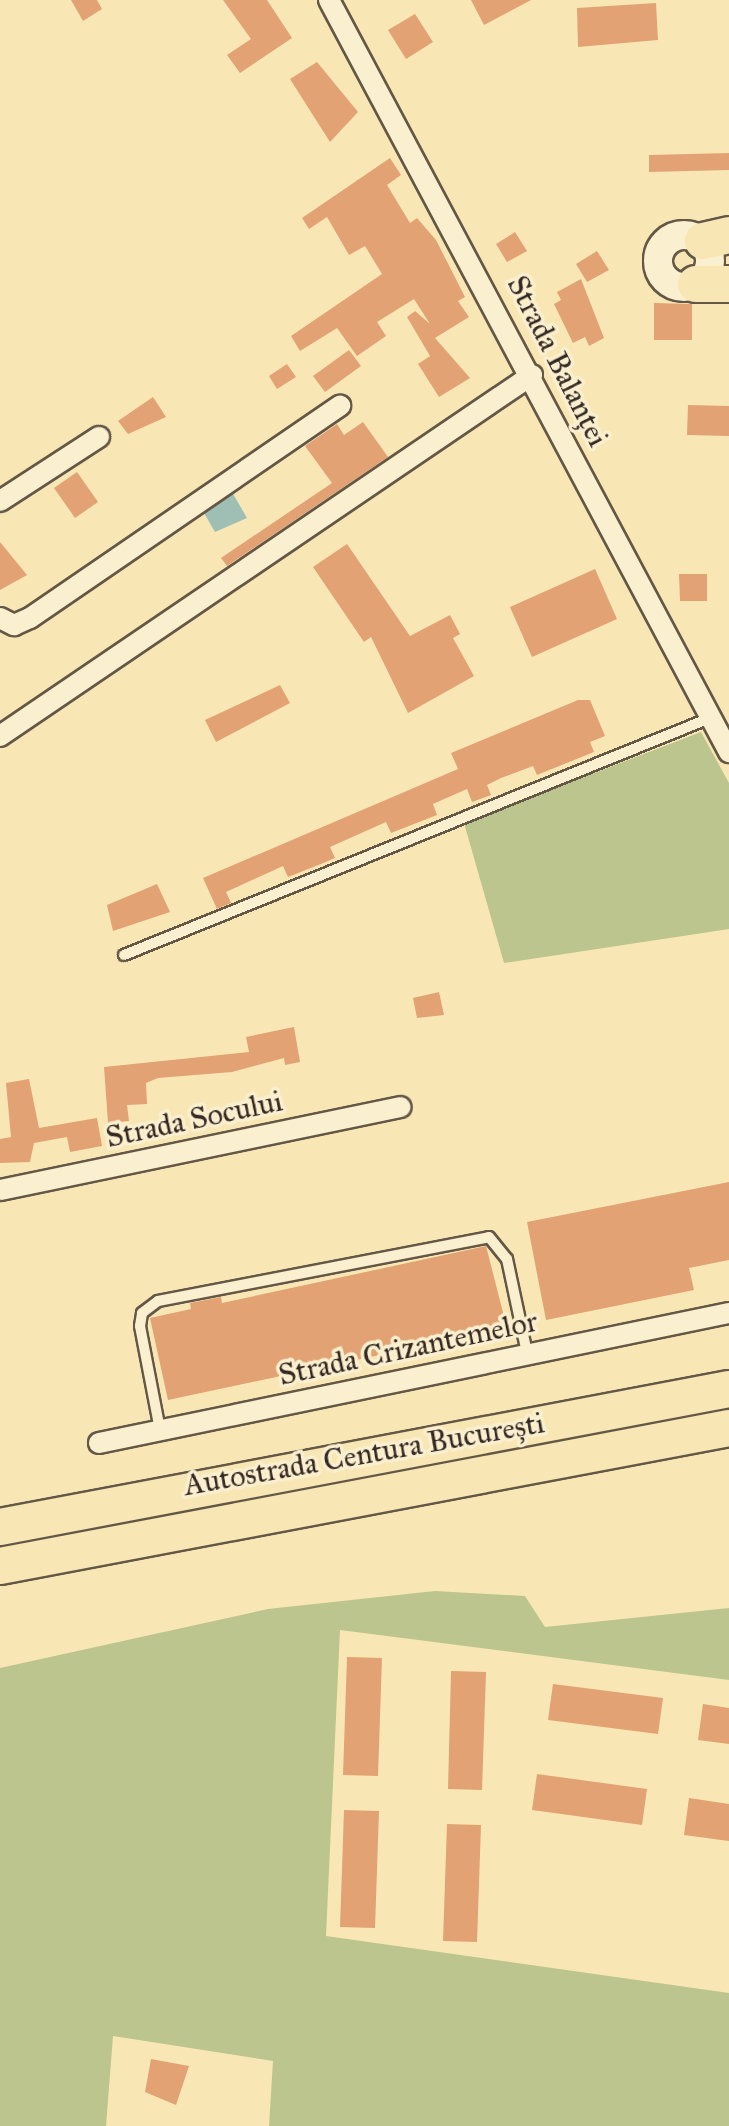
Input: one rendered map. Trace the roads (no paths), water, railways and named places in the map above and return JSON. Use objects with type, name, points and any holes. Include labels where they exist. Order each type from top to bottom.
[{"type":"highway","name":"Autostrada Centura București","points":[[0,1527],[729,1389]]},
{"type":"highway","name":"Autostrada Centura București","points":[[0,1566],[729,1428]]},
{"type":"street","name":"Strada Balanței","points":[[329,0],[532,375],[729,752]]},
{"type":"street","points":[[0,736],[532,375]]},
{"type":"street","points":[[0,618],[14,625],[30,618],[340,406]]},
{"type":"street","points":[[0,501],[99,437]]},
{"type":"street","name":"Strada Socului","points":[[0,1190],[400,1107]]},
{"type":"street","name":"Strada Crizantemelor","points":[[99,1443],[729,1313]]},
{"type":"lane","points":[[124,955],[710,718]]},
{"type":"lane","points":[[160,1430],[140,1326],[142,1313],[158,1301],[489,1237],[504,1251],[527,1353]]},
{"type":"water","points":[[232,492],[247,518],[215,532],[204,513]]}]
